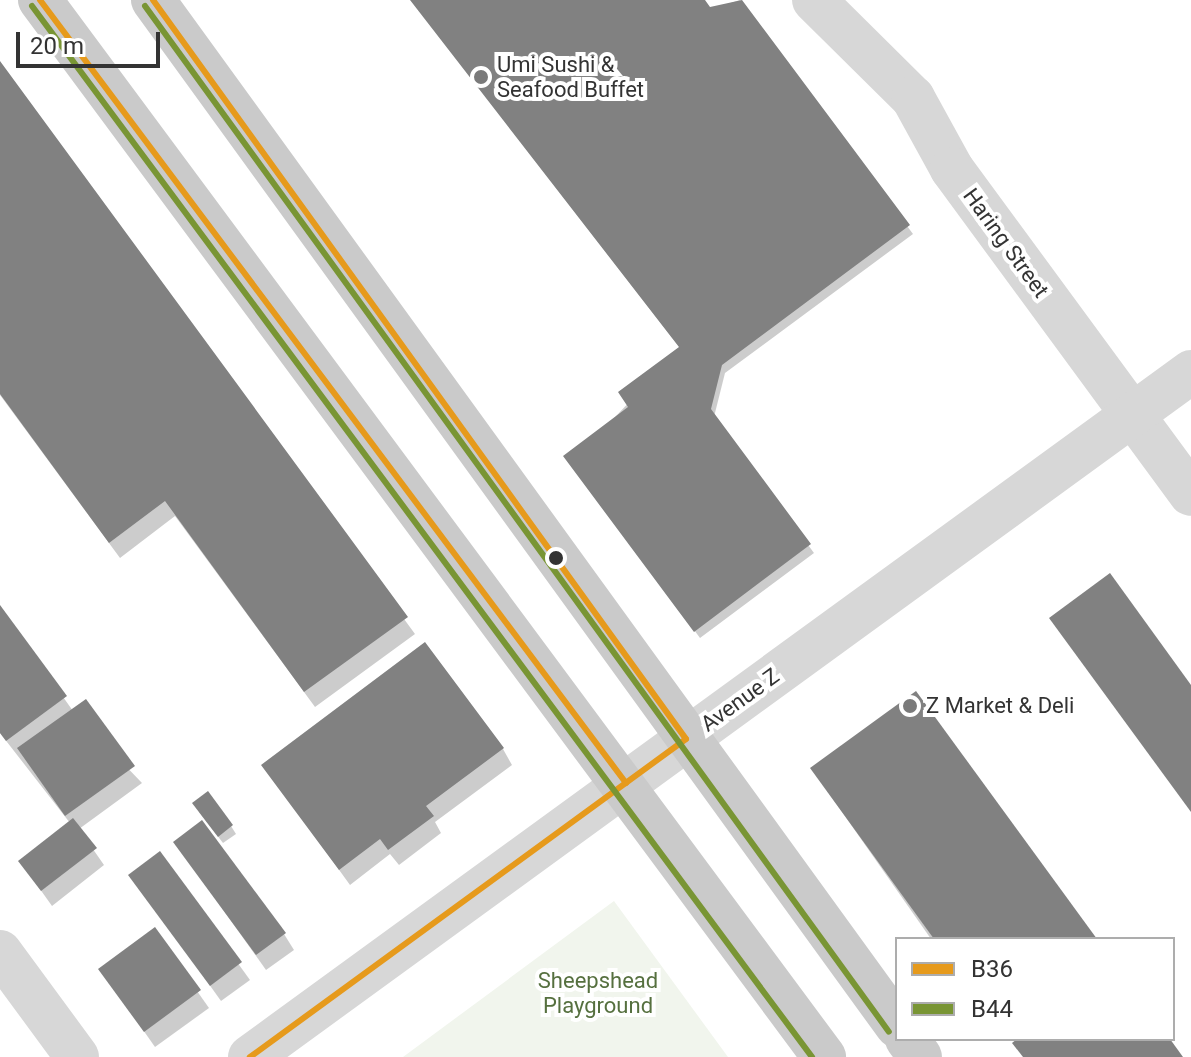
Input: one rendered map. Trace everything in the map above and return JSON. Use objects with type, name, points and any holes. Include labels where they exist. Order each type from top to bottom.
[{"type":"main road","points":[[40,0],[626,783],[824,1057]]},
{"type":"main road","points":[[153,0],[895,1023]]},
{"type":"street","name":"Haring Street","points":[[814,0],[913,98],[952,169],[1191,494]]},
{"type":"street","name":"Avenue Z","points":[[250,1057],[1191,372]]},
{"type":"street","points":[[0,952],[77,1057]]},
{"type":"green space","name":"Sheepshead Playground","points":[[614,901],[728,1057],[403,1057]]},
{"type":"building","points":[[410,0],[705,0],[710,7],[742,0],[910,225],[722,365],[711,409],[811,544],[694,632],[563,456],[628,407],[618,392],[679,347]]},
{"type":"building","points":[[0,61],[408,617],[304,692],[165,501],[109,543],[0,394]]},
{"type":"building","points":[[1110,573],[1191,685],[1191,812],[1049,618]]},
{"type":"building","points":[[0,605],[67,696],[6,741],[0,733]]},
{"type":"building","points":[[425,642],[504,748],[426,806],[434,816],[388,850],[380,839],[339,870],[261,765]]},
{"type":"building","points":[[916,691],[1096,937],[933,937],[810,768]]},
{"type":"building","points":[[86,699],[135,766],[65,816],[17,748]]},
{"type":"building","points":[[208,791],[233,825],[218,837],[192,803]]},
{"type":"building","points":[[73,818],[97,848],[41,891],[18,861]]},
{"type":"building","points":[[202,820],[286,933],[256,955],[173,842]]},
{"type":"building","points":[[160,851],[242,962],[210,986],[128,875]]},
{"type":"building","points":[[155,927],[201,990],[144,1032],[98,969]]},
{"type":"building","points":[[1171,1041],[1183,1057],[1023,1057],[1012,1043]]},
{"type":"transit line","name":"B36","points":[[40,0],[626,783]]},
{"type":"transit line","name":"B36","points":[[153,0],[686,739],[250,1057]]},
{"type":"transit line","name":"B44","points":[[32,6],[812,1057]]},
{"type":"transit line","name":"B44","points":[[145,6],[889,1032]]},
{"type":"place","name":"Umi Sushi & Seafood Buffet","points":[[481,77]]},
{"type":"place","name":"Z Market & Deli","points":[[910,706]]}]
